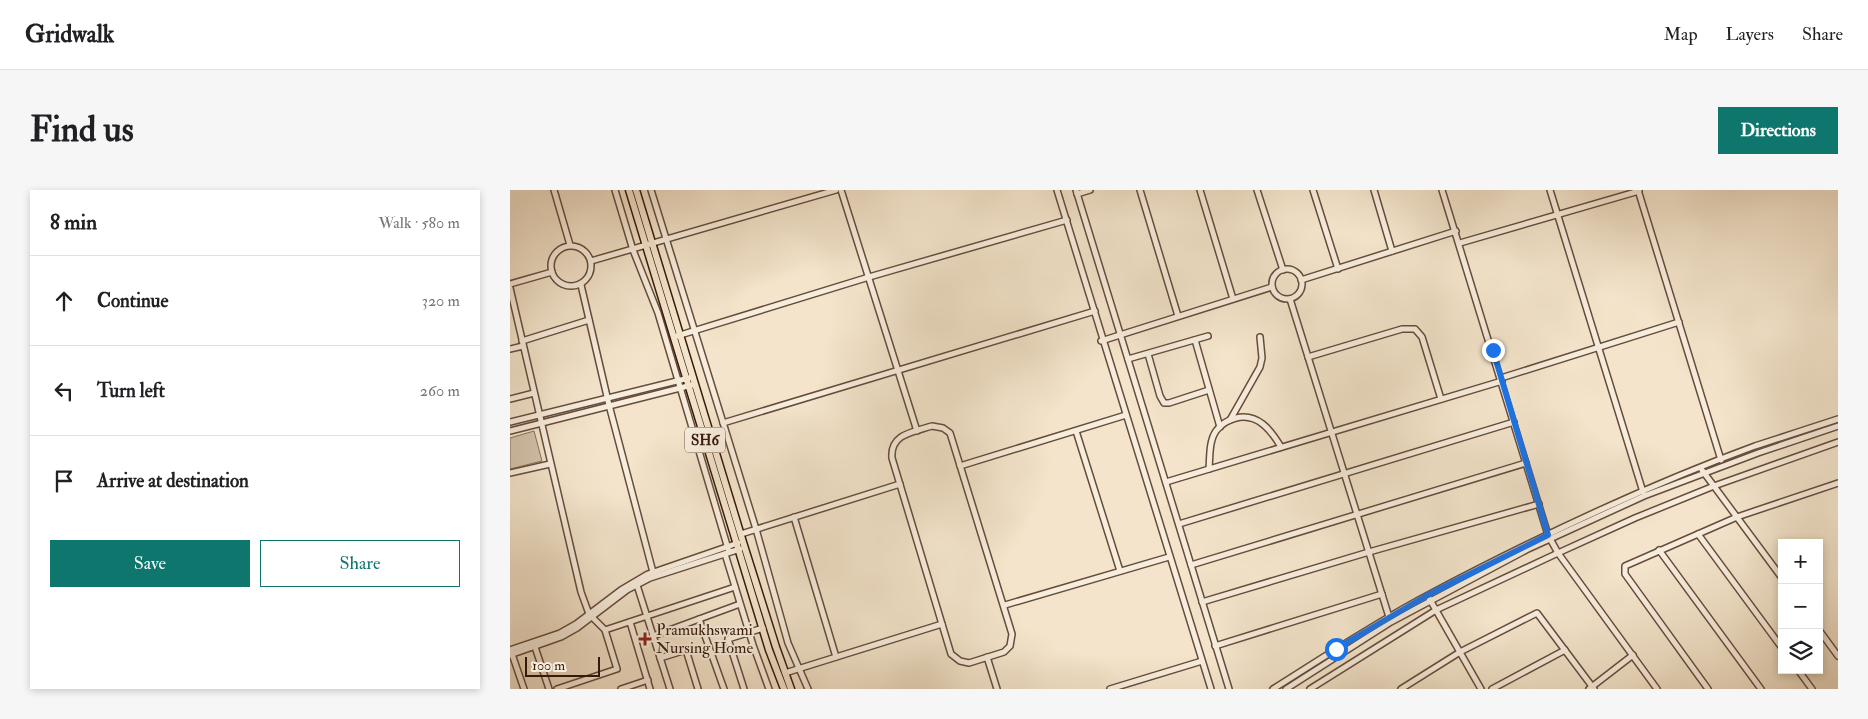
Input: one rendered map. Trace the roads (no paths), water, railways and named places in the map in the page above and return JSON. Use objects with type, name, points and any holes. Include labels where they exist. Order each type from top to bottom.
[{"type":"main road","name":"SH6","points":[[629,190],[650,245]]},
{"type":"main road","name":"SH6","points":[[636,190],[689,378],[741,534],[741,546],[791,689]]},
{"type":"main road","name":"SH6","points":[[692,385],[741,546],[763,628],[784,689]]},
{"type":"street","points":[[554,190],[570,246]]},
{"type":"street","points":[[615,190],[633,250],[658,313],[727,551],[740,604],[769,689]]},
{"type":"street","points":[[651,190],[724,422],[788,642],[808,689]]},
{"type":"street","points":[[591,261],[836,190]]},
{"type":"street","points":[[841,190],[917,431]]},
{"type":"street","points":[[1056,190],[1209,689]]},
{"type":"street","points":[[1090,190],[1077,192],[1229,689]]},
{"type":"street","points":[[1140,190],[1178,316]]},
{"type":"street","points":[[1200,190],[1234,299]]},
{"type":"street","points":[[1257,190],[1283,270]]},
{"type":"street","points":[[1312,190],[1338,268]]},
{"type":"street","points":[[1374,190],[1392,251]]},
{"type":"street","points":[[1442,190],[1460,243],[1549,537],[1558,554],[1634,655],[1657,689]]},
{"type":"street","points":[[1550,190],[1643,492]]},
{"type":"street","points":[[1460,243],[1639,190],[1721,460]]},
{"type":"street","points":[[677,336],[869,277],[1066,221]]},
{"type":"street","points":[[1301,280],[1456,231]]},
{"type":"street","points":[[570,246],[578,246],[584,250],[591,261],[591,273],[587,280],[581,285],[572,287],[558,282],[552,272],[552,260],[556,253],[562,248],[570,246]]},
{"type":"street","points":[[1289,269],[1295,272],[1301,280],[1302,287],[1299,293],[1290,299],[1278,297],[1272,287],[1274,276],[1283,270],[1289,269]]},
{"type":"street","points":[[510,284],[552,272]]},
{"type":"street","points":[[581,285],[609,405],[654,574]]},
{"type":"street","points":[[1102,340],[1272,287]]},
{"type":"street","points":[[510,288],[581,592],[590,615],[604,630],[617,669],[557,689]]},
{"type":"street","points":[[1290,299],[1389,617]]},
{"type":"street","points":[[724,422],[1093,312]]},
{"type":"street","points":[[510,349],[589,320]]},
{"type":"street","points":[[510,325],[518,322]]},
{"type":"street","points":[[1166,482],[1441,399],[1679,322]]},
{"type":"street","points":[[1308,357],[1402,329],[1415,330],[1422,337],[1441,399]]},
{"type":"street","points":[[1128,359],[1208,336]]},
{"type":"street","points":[[1230,420],[1260,367],[1262,358],[1260,337]]},
{"type":"street","points":[[1194,340],[1220,427]]},
{"type":"street","points":[[1148,354],[1160,396],[1164,403],[1209,390]]},
{"type":"street","points":[[510,422],[689,378]]},
{"type":"street","points":[[510,431],[692,385]]},
{"type":"street","points":[[510,399],[534,393]]},
{"type":"street","points":[[960,466],[1125,416]]},
{"type":"street","points":[[1210,469],[1210,446],[1216,432],[1230,420],[1244,416],[1257,420],[1272,431],[1282,447]]},
{"type":"street","points":[[1549,537],[1721,460],[1756,446],[1838,419]]},
{"type":"street","points":[[1178,524],[1514,422]]},
{"type":"street","points":[[932,426],[943,428],[950,433],[960,466],[1012,634],[1010,646],[1004,652],[969,663],[960,661],[951,654],[892,458],[891,449],[895,442],[904,435],[932,426]]},
{"type":"street","points":[[1273,689],[1389,617],[1643,492],[1702,470],[1838,426]]},
{"type":"street","points":[[1076,431],[1120,571]]},
{"type":"street","points":[[1310,689],[1436,610],[1635,518],[1714,486],[1838,442]]},
{"type":"street","points":[[1191,565],[1526,463]]},
{"type":"street","points":[[510,473],[550,464]]},
{"type":"street","points":[[1702,470],[1778,572]]},
{"type":"street","points":[[1708,689],[1625,574],[1624,570],[1627,564],[1737,516],[1838,483]]},
{"type":"street","points":[[741,534],[900,484]]},
{"type":"street","points":[[1202,602],[1538,504]]},
{"type":"street","points":[[794,517],[836,657]]},
{"type":"street","points":[[1698,534],[1778,643]]},
{"type":"street","points":[[511,653],[535,647],[561,637],[636,582],[654,574],[741,546]]},
{"type":"street","points":[[1660,550],[1762,689]]},
{"type":"street","points":[[1004,605],[1168,557]]},
{"type":"street","points":[[636,582],[670,689]]},
{"type":"street","points":[[604,630],[735,587]]},
{"type":"street","points":[[1215,646],[1382,594]]},
{"type":"street","points":[[1429,598],[1481,689]]},
{"type":"street","points":[[1286,689],[1429,598]]},
{"type":"street","points":[[653,636],[740,604]]},
{"type":"street","points":[[1401,689],[1460,652],[1537,612],[1592,688],[1634,655]]},
{"type":"street","points":[[511,653],[560,633],[590,615]]},
{"type":"street","points":[[699,619],[724,689]]},
{"type":"street","points":[[630,622],[650,689]]},
{"type":"street","points":[[785,673],[942,624]]},
{"type":"street","points":[[744,689],[728,639],[763,628]]},
{"type":"street","points":[[1823,635],[1837,652]]},
{"type":"street","points":[[535,647],[549,689]]},
{"type":"street","points":[[660,658],[686,650],[698,689]]},
{"type":"street","points":[[1492,689],[1565,650]]},
{"type":"street","points":[[511,653],[524,689]]},
{"type":"street","points":[[987,658],[997,689]]},
{"type":"street","points":[[1110,689],[1201,662]]},
{"type":"street","points":[[1801,674],[1812,689]]},
{"type":"street","points":[[621,689],[648,680]]},
{"type":"place","name":"Pramukhswami Nursing Home","points":[[645,639]]}]
